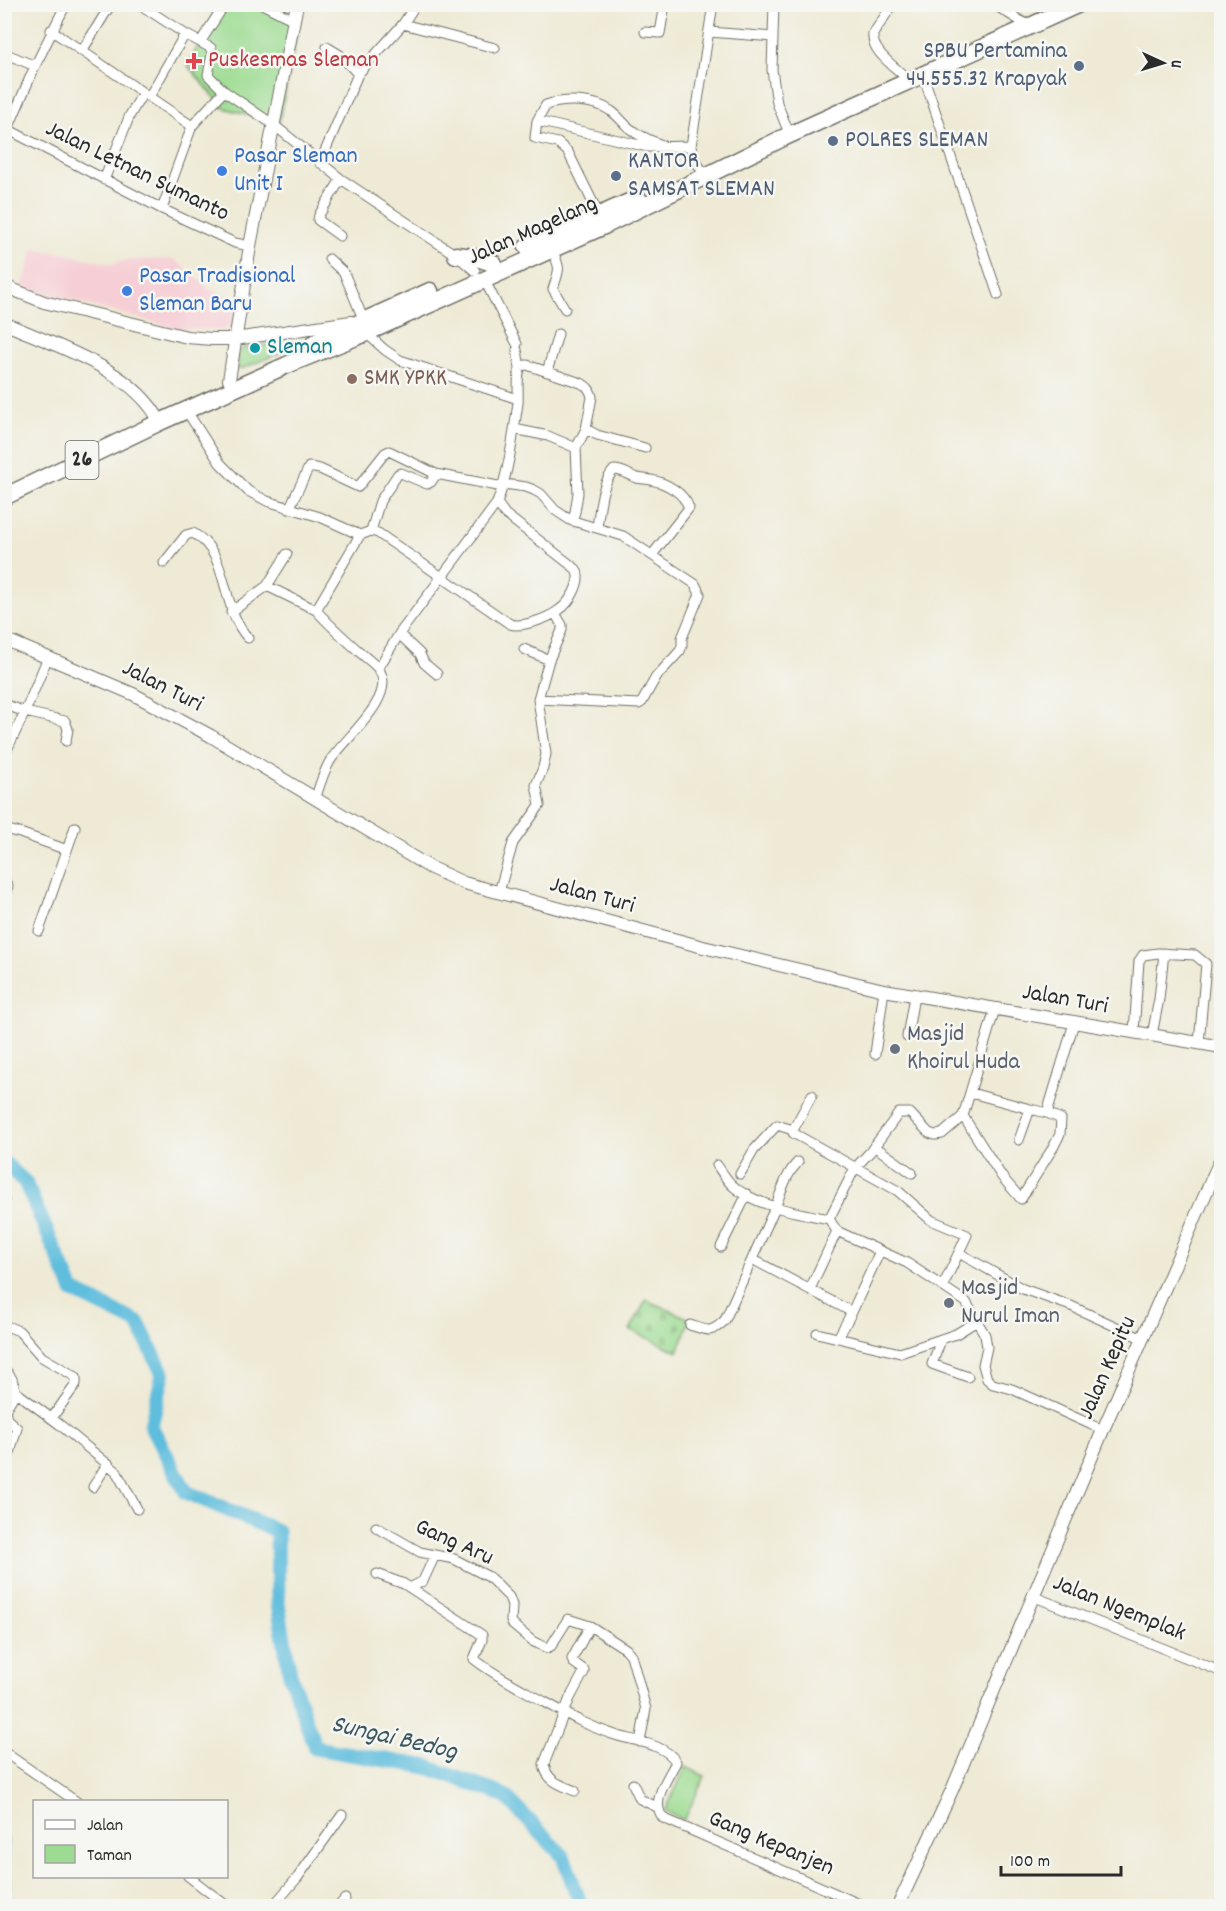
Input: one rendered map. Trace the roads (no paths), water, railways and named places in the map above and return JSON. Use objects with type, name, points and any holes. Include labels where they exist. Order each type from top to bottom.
[{"type":"highway","name":"Jalan Magelang","points":[[480,275],[493,263],[1065,4]]},
{"type":"highway","name":"Jalan Magelang","points":[[4,488],[158,418],[186,410],[480,275],[552,249],[604,226],[785,137],[1079,4]]},
{"type":"highway","points":[[456,255],[474,257],[493,263]]},
{"type":"highway","name":"Jalan Magelang","points":[[4,497],[311,336],[365,327]]},
{"type":"main road","points":[[229,380],[250,246],[297,4]]},
{"type":"main road","points":[[4,286],[44,302],[187,337],[235,339],[311,336]]},
{"type":"main road","points":[[4,323],[112,373],[141,395],[158,418]]},
{"type":"main road","name":"Jalan Turi","points":[[4,639],[133,694],[211,736],[431,868],[464,883],[703,947],[884,990],[1221,1047]]},
{"type":"main road","name":"Jalan Kepitu","points":[[898,1906],[952,1790],[1143,1339],[1218,1174],[1221,1156]]},
{"type":"street","points":[[7,134],[51,30],[66,4]]},
{"type":"street","points":[[82,51],[111,4]]},
{"type":"street","points":[[139,4],[211,48],[207,72],[209,78],[224,91],[274,125],[341,179],[456,255],[480,275],[517,347],[520,368],[518,399],[503,486],[497,503],[399,634],[378,669]]},
{"type":"street","points":[[201,41],[225,4]]},
{"type":"street","points":[[262,4],[294,20]]},
{"type":"street","points":[[320,163],[358,74],[403,24],[416,4]]},
{"type":"street","points":[[645,32],[660,33],[665,4]]},
{"type":"street","points":[[701,169],[694,159],[691,146],[713,4]]},
{"type":"street","points":[[774,4],[771,56],[774,86],[777,103],[787,128]]},
{"type":"street","points":[[893,4],[873,34],[873,40],[878,50],[904,76]]},
{"type":"street","points":[[993,4],[1024,23]]},
{"type":"street","points":[[403,24],[495,48]]},
{"type":"street","points":[[51,30],[192,126]]},
{"type":"street","points":[[709,32],[773,37]]},
{"type":"street","points":[[104,180],[130,115],[186,34]]},
{"type":"street","points":[[327,47],[340,55],[358,74]]},
{"type":"street","points":[[4,52],[35,66]]},
{"type":"street","points":[[923,75],[998,295]]},
{"type":"street","points":[[162,209],[192,126],[224,91]]},
{"type":"street","points":[[599,215],[568,152],[558,144],[535,138],[537,121],[546,105],[582,102],[593,104],[610,111],[631,130],[662,146]]},
{"type":"street","points":[[537,121],[648,147],[691,146]]},
{"type":"street","name":"Jalan Letnan Sumanto","points":[[7,134],[235,243],[250,246]]},
{"type":"street","points":[[340,236],[318,220],[341,179]]},
{"type":"street","points":[[552,249],[560,274],[553,289],[565,309]]},
{"type":"street","points":[[328,259],[344,273],[365,327],[385,350],[400,360],[518,399]]},
{"type":"street","points":[[547,372],[558,334]]},
{"type":"street","points":[[520,368],[527,365],[588,387],[592,397],[586,429],[576,448],[578,493],[572,520]]},
{"type":"street","points":[[186,410],[220,463],[248,491],[267,501],[320,517],[360,535]]},
{"type":"street","points":[[514,429],[548,436],[576,448]]},
{"type":"street","points":[[586,429],[597,435],[645,448]]},
{"type":"street","points":[[289,509],[309,467],[320,469],[358,487],[389,451],[436,474],[534,490],[562,515],[623,536],[695,584],[700,594],[682,638],[680,651],[656,676],[642,702],[639,704],[538,699]]},
{"type":"street","points":[[597,527],[603,494],[609,475],[614,470],[622,470],[637,478],[651,480],[675,491],[683,496],[689,508],[652,555]]},
{"type":"street","points":[[371,531],[381,501],[398,474],[401,473],[426,484],[431,482],[436,474]]},
{"type":"street","points":[[316,609],[360,535],[371,531],[384,537],[514,626],[524,625],[555,613],[565,605],[579,581],[579,575],[576,570],[505,514],[497,503]]},
{"type":"street","points":[[164,563],[186,535],[193,533],[204,539],[217,562],[231,612],[248,638]]},
{"type":"street","points":[[231,612],[267,586],[287,554]]},
{"type":"street","points":[[267,586],[316,609],[378,669],[383,684],[376,707],[329,763],[315,800]]},
{"type":"street","points":[[499,892],[513,843],[536,813],[540,803],[536,785],[546,754],[538,699],[549,660],[562,627],[555,613]]},
{"type":"street","points":[[399,634],[420,654],[424,663],[437,674]]},
{"type":"street","points":[[524,649],[549,660]]},
{"type":"street","points":[[4,756],[48,657]]},
{"type":"street","points":[[4,704],[65,722],[68,729],[66,741]]},
{"type":"street","points":[[39,931],[75,827]]},
{"type":"street","points":[[4,841],[5,829],[67,850]]},
{"type":"street","points":[[4,880],[8,886],[4,896]]},
{"type":"street","points":[[1134,1032],[1139,961],[1148,953],[1195,955],[1206,964],[1199,1043]]},
{"type":"street","points":[[1152,1035],[1164,953]]},
{"type":"street","points":[[875,1054],[884,990]]},
{"type":"street","points":[[907,1037],[914,996]]},
{"type":"street","points":[[829,1220],[855,1168],[899,1113],[910,1113],[929,1133],[935,1135],[942,1134],[963,1116],[995,1008]]},
{"type":"street","points":[[1047,1113],[1074,1023]]},
{"type":"street","points":[[963,1116],[1002,1177],[1021,1199],[1060,1134],[1061,1119],[1047,1113],[971,1093]]},
{"type":"street","points":[[793,1130],[812,1095]]},
{"type":"street","points":[[1019,1140],[1030,1109]]},
{"type":"street","points":[[740,1174],[754,1150],[777,1125],[793,1130],[793,1133],[903,1194],[931,1220],[967,1235],[943,1286]]},
{"type":"street","points":[[874,1146],[912,1173]]},
{"type":"street","points":[[690,1325],[706,1331],[716,1329],[725,1320],[775,1208],[782,1187],[798,1162]]},
{"type":"street","points":[[717,1165],[731,1185],[747,1194],[775,1208],[829,1220],[837,1231],[908,1263],[943,1286],[966,1302],[985,1335],[987,1347],[983,1365],[987,1379],[993,1384],[1012,1389],[1104,1430]]},
{"type":"street","points":[[721,1247],[747,1194]]},
{"type":"street","points":[[810,1289],[837,1231]]},
{"type":"street","points":[[838,1338],[880,1251]]},
{"type":"street","points":[[959,1253],[1023,1289],[1071,1306],[1143,1339]]},
{"type":"street","points":[[752,1259],[852,1312]]},
{"type":"street","points":[[817,1333],[900,1353],[956,1334],[977,1321]]},
{"type":"street","points":[[4,1325],[19,1332],[42,1357],[76,1377],[76,1384],[52,1418]]},
{"type":"street","points":[[941,1340],[932,1364],[968,1377]]},
{"type":"street","points":[[4,1368],[12,1379],[16,1392],[52,1418],[116,1471],[137,1509]]},
{"type":"street","points":[[10,1453],[17,1428],[7,1419],[5,1410],[16,1392]]},
{"type":"street","points":[[93,1487],[108,1463]]},
{"type":"street","name":"Gang Aru","points":[[376,1527],[420,1552],[454,1559],[489,1577],[509,1597],[512,1605],[513,1625],[532,1641],[548,1648],[568,1619],[590,1626]]},
{"type":"street","points":[[410,1588],[423,1581],[435,1555]]},
{"type":"street","points":[[377,1574],[410,1588],[482,1635],[474,1659],[563,1714],[588,1726],[669,1753],[676,1761],[657,1802],[657,1807],[640,1798],[633,1784]]},
{"type":"street","name":"Jalan Ngemplak","points":[[1035,1597],[1221,1672]]},
{"type":"street","points":[[575,1791],[558,1784],[545,1773],[544,1764],[563,1714],[584,1672],[575,1665],[573,1659],[590,1626],[626,1649],[631,1655],[646,1709],[640,1742]]},
{"type":"street","points":[[4,1752],[74,1800]]},
{"type":"street","name":"Gang Kepanjen","points":[[657,1807],[663,1818],[864,1906]]},
{"type":"street","points":[[273,1906],[298,1877],[342,1815]]},
{"type":"street","points":[[191,1878],[227,1906]]},
{"type":"waterway","name":"Sungai Bedog","points":[[4,1163],[25,1182],[73,1291],[138,1323],[163,1374],[151,1426],[186,1492],[277,1531],[278,1604],[290,1674],[315,1748],[428,1767],[505,1796],[563,1856],[581,1906]]},
{"type":"waterway","points":[[4,1837],[7,1838],[10,1889],[4,1904]]},
{"type":"place","name":"Puskesmas Sleman","points":[[194,61]]},
{"type":"place","name":"SPBU Pertamina 44.555.32 Krapyak","points":[[1079,66]]},
{"type":"place","name":"POLRES SLEMAN","points":[[833,141]]},
{"type":"place","name":"Pasar Sleman Unit I","points":[[222,171]]},
{"type":"place","name":"KANTOR SAMSAT SLEMAN","points":[[616,176]]},
{"type":"place","name":"Pasar Tradisional Sleman Baru","points":[[127,291]]},
{"type":"place","name":"Sleman","points":[[255,348]]},
{"type":"place","name":"SMK YPKK","points":[[352,379]]},
{"type":"place","name":"Masjid Khoirul Huda","points":[[895,1049]]},
{"type":"place","name":"Masjid Nurul Iman","points":[[949,1303]]}]
